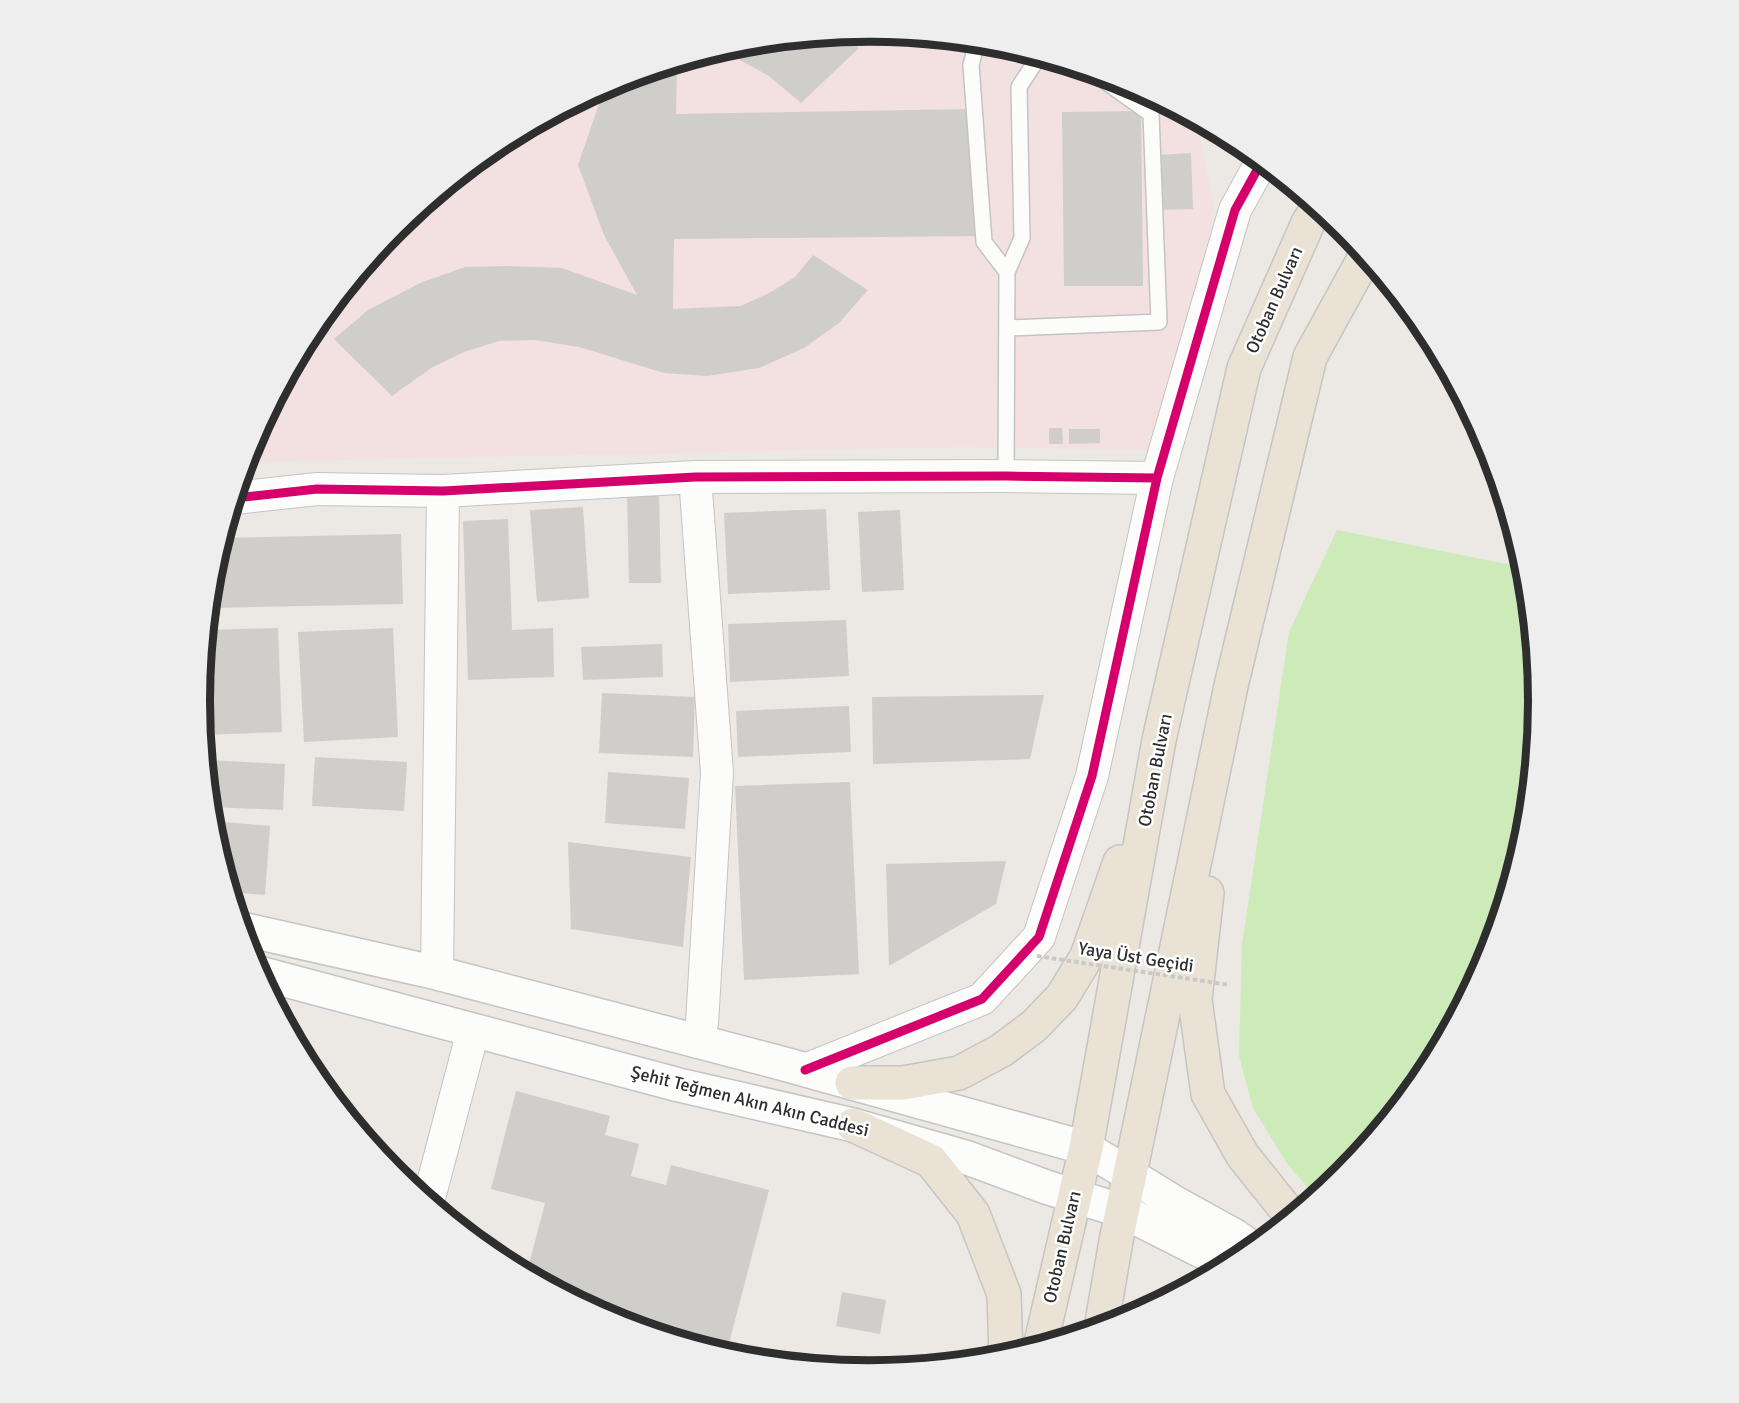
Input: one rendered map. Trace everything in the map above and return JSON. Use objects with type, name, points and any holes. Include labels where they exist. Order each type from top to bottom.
[{"type":"highway","name":"Otoban Bulvarı","points":[[1042,1338],[1086,1148],[1159,740],[1244,368],[1313,214]]},
{"type":"highway","points":[[1103,1318],[1122,1210],[1231,686],[1310,357],[1362,263]]},
{"type":"highway","points":[[1231,686],[1195,1000],[1208,1094],[1243,1156],[1287,1211]]},
{"type":"highway","points":[[852,1083],[903,1083],[959,1073],[1002,1050],[1034,1026],[1062,997],[1087,956],[1107,903],[1159,740]]},
{"type":"highway","points":[[853,1125],[931,1161],[973,1214],[1004,1294],[1006,1346]]},
{"type":"main road","points":[[252,931],[437,973],[805,1070],[1086,1148],[1245,1243]]},
{"type":"main road","name":"Şehit Teğmen Akın Akın Caddesi","points":[[270,976],[473,1032],[679,1085],[853,1125],[965,1157],[1046,1187],[1122,1210],[1220,1260]]},
{"type":"street","points":[[805,1070],[982,999],[1039,937],[1092,777],[1157,478],[1235,210],[1258,169]]},
{"type":"street","points":[[243,497],[317,489],[443,491],[695,477],[1157,478]]},
{"type":"street","points":[[695,477],[717,773],[702,1023],[698,1042]]},
{"type":"street","points":[[437,973],[443,491]]},
{"type":"street","points":[[430,1193],[473,1032]]},
{"type":"lane","points":[[975,51],[971,65],[984,242],[1007,272]]},
{"type":"lane","points":[[1006,476],[1007,272],[1022,238],[1019,87],[1034,63]]},
{"type":"lane","points":[[1007,328],[1159,322],[1151,114],[1118,91]]},
{"type":"shaded area","points":[[870,42],[913,43],[956,48],[1040,64],[1122,92],[1199,130],[1214,208],[1174,451],[960,447],[255,462],[298,372],[346,300],[403,235],[468,178],[503,153],[540,130],[617,92],[699,64],[783,48],[826,43]]},
{"type":"green space","points":[[1337,530],[1514,566],[1528,658],[1528,745],[1523,788],[1507,872],[1479,954],[1441,1031],[1418,1068],[1365,1136],[1336,1168],[1311,1191],[1288,1165],[1253,1108],[1239,1056],[1242,945],[1289,632]]},
{"type":"building","points":[[853,42],[859,48],[801,103],[769,76],[733,57],[826,43]]},
{"type":"building","points":[[677,71],[676,114],[972,109],[977,236],[674,239],[673,309],[741,306],[771,292],[795,277],[813,255],[868,290],[839,323],[804,348],[759,368],[707,376],[664,373],[579,347],[535,340],[499,341],[464,352],[431,368],[392,396],[334,339],[368,310],[420,283],[465,267],[562,268],[637,295],[604,235],[578,165],[599,104],[604,98],[617,92]]},
{"type":"building","points":[[1141,111],[1143,286],[1064,286],[1062,112]]},
{"type":"building","points":[[1191,153],[1193,209],[1160,210],[1158,155]]},
{"type":"building","points":[[1049,428],[1062,428],[1063,444],[1049,444]]},
{"type":"building","points":[[1069,429],[1100,429],[1100,443],[1069,444]]},
{"type":"building","points":[[659,492],[661,583],[629,583],[627,493]]},
{"type":"building","points":[[583,507],[589,598],[537,602],[530,510]]},
{"type":"building","points":[[826,509],[830,590],[728,594],[724,513]]},
{"type":"building","points":[[900,510],[904,590],[862,592],[858,512]]},
{"type":"building","points":[[508,519],[512,630],[553,628],[554,677],[468,680],[463,521]]},
{"type":"building","points":[[401,534],[403,604],[217,608],[231,538]]},
{"type":"building","points":[[846,620],[849,676],[730,682],[728,624]]},
{"type":"building","points":[[278,628],[282,732],[211,735],[211,658],[214,630]]},
{"type":"building","points":[[393,628],[398,737],[304,742],[298,632]]},
{"type":"building","points":[[662,644],[663,677],[583,680],[581,647]]},
{"type":"building","points":[[602,693],[695,697],[693,757],[599,753]]},
{"type":"building","points":[[1044,695],[1030,759],[873,764],[872,697]]},
{"type":"building","points":[[849,706],[851,752],[738,757],[736,711]]},
{"type":"building","points":[[315,757],[407,762],[404,811],[312,806]]},
{"type":"building","points":[[213,760],[285,764],[283,810],[219,807]]},
{"type":"building","points":[[608,772],[689,778],[685,829],[605,823]]},
{"type":"building","points":[[850,782],[859,974],[744,980],[735,786]]},
{"type":"building","points":[[222,822],[270,826],[265,895],[239,893]]},
{"type":"building","points":[[568,842],[691,857],[683,947],[571,929]]},
{"type":"building","points":[[1006,861],[996,904],[889,966],[886,864]]},
{"type":"building","points":[[516,1091],[610,1116],[605,1135],[639,1144],[631,1176],[666,1185],[671,1165],[769,1190],[729,1345],[699,1339],[617,1311],[529,1266],[545,1203],[491,1189]]},
{"type":"building","points":[[842,1292],[886,1300],[880,1334],[836,1326]]},
{"type":"cycle path","points":[[805,1070],[982,999],[1039,937],[1092,776],[1157,478],[1235,210],[1258,169]]},
{"type":"cycle path","points":[[243,497],[317,489],[443,491],[695,477],[1157,478]]}]
